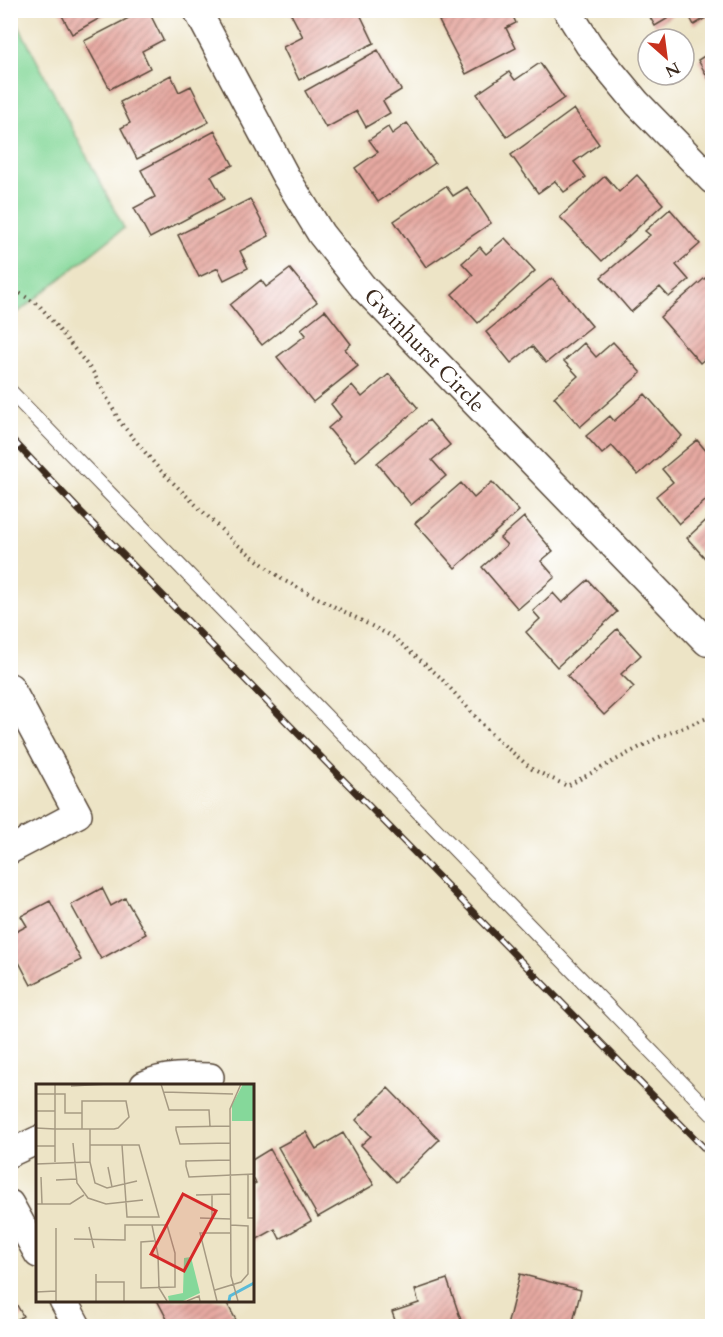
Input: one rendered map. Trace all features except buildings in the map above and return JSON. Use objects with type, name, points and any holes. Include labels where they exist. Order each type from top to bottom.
[{"type":"street","name":"Gwinhurst Circle","points":[[198,10],[286,177],[321,234],[363,287],[707,642],[712,640]]},
{"type":"street","points":[[567,10],[589,45],[637,103],[712,180]]},
{"type":"street","points":[[10,687],[78,814],[10,850]]},
{"type":"street","points":[[146,1084],[180,1076],[210,1077]]},
{"type":"street","points":[[10,1154],[36,1141]]},
{"type":"street","points":[[10,1204],[36,1250]]},
{"type":"street","points":[[64,1301],[77,1326]]},
{"type":"lane","points":[[10,391],[712,1114]]},
{"type":"path","points":[[10,286],[40,306],[93,372],[126,430],[159,470],[234,542],[283,580],[393,637],[440,677],[493,736],[532,769],[567,786],[657,738],[712,716]]},
{"type":"green space","points":[[10,11],[124,228],[11,318]]},
{"type":"railway","points":[[10,437],[712,1156]]}]
